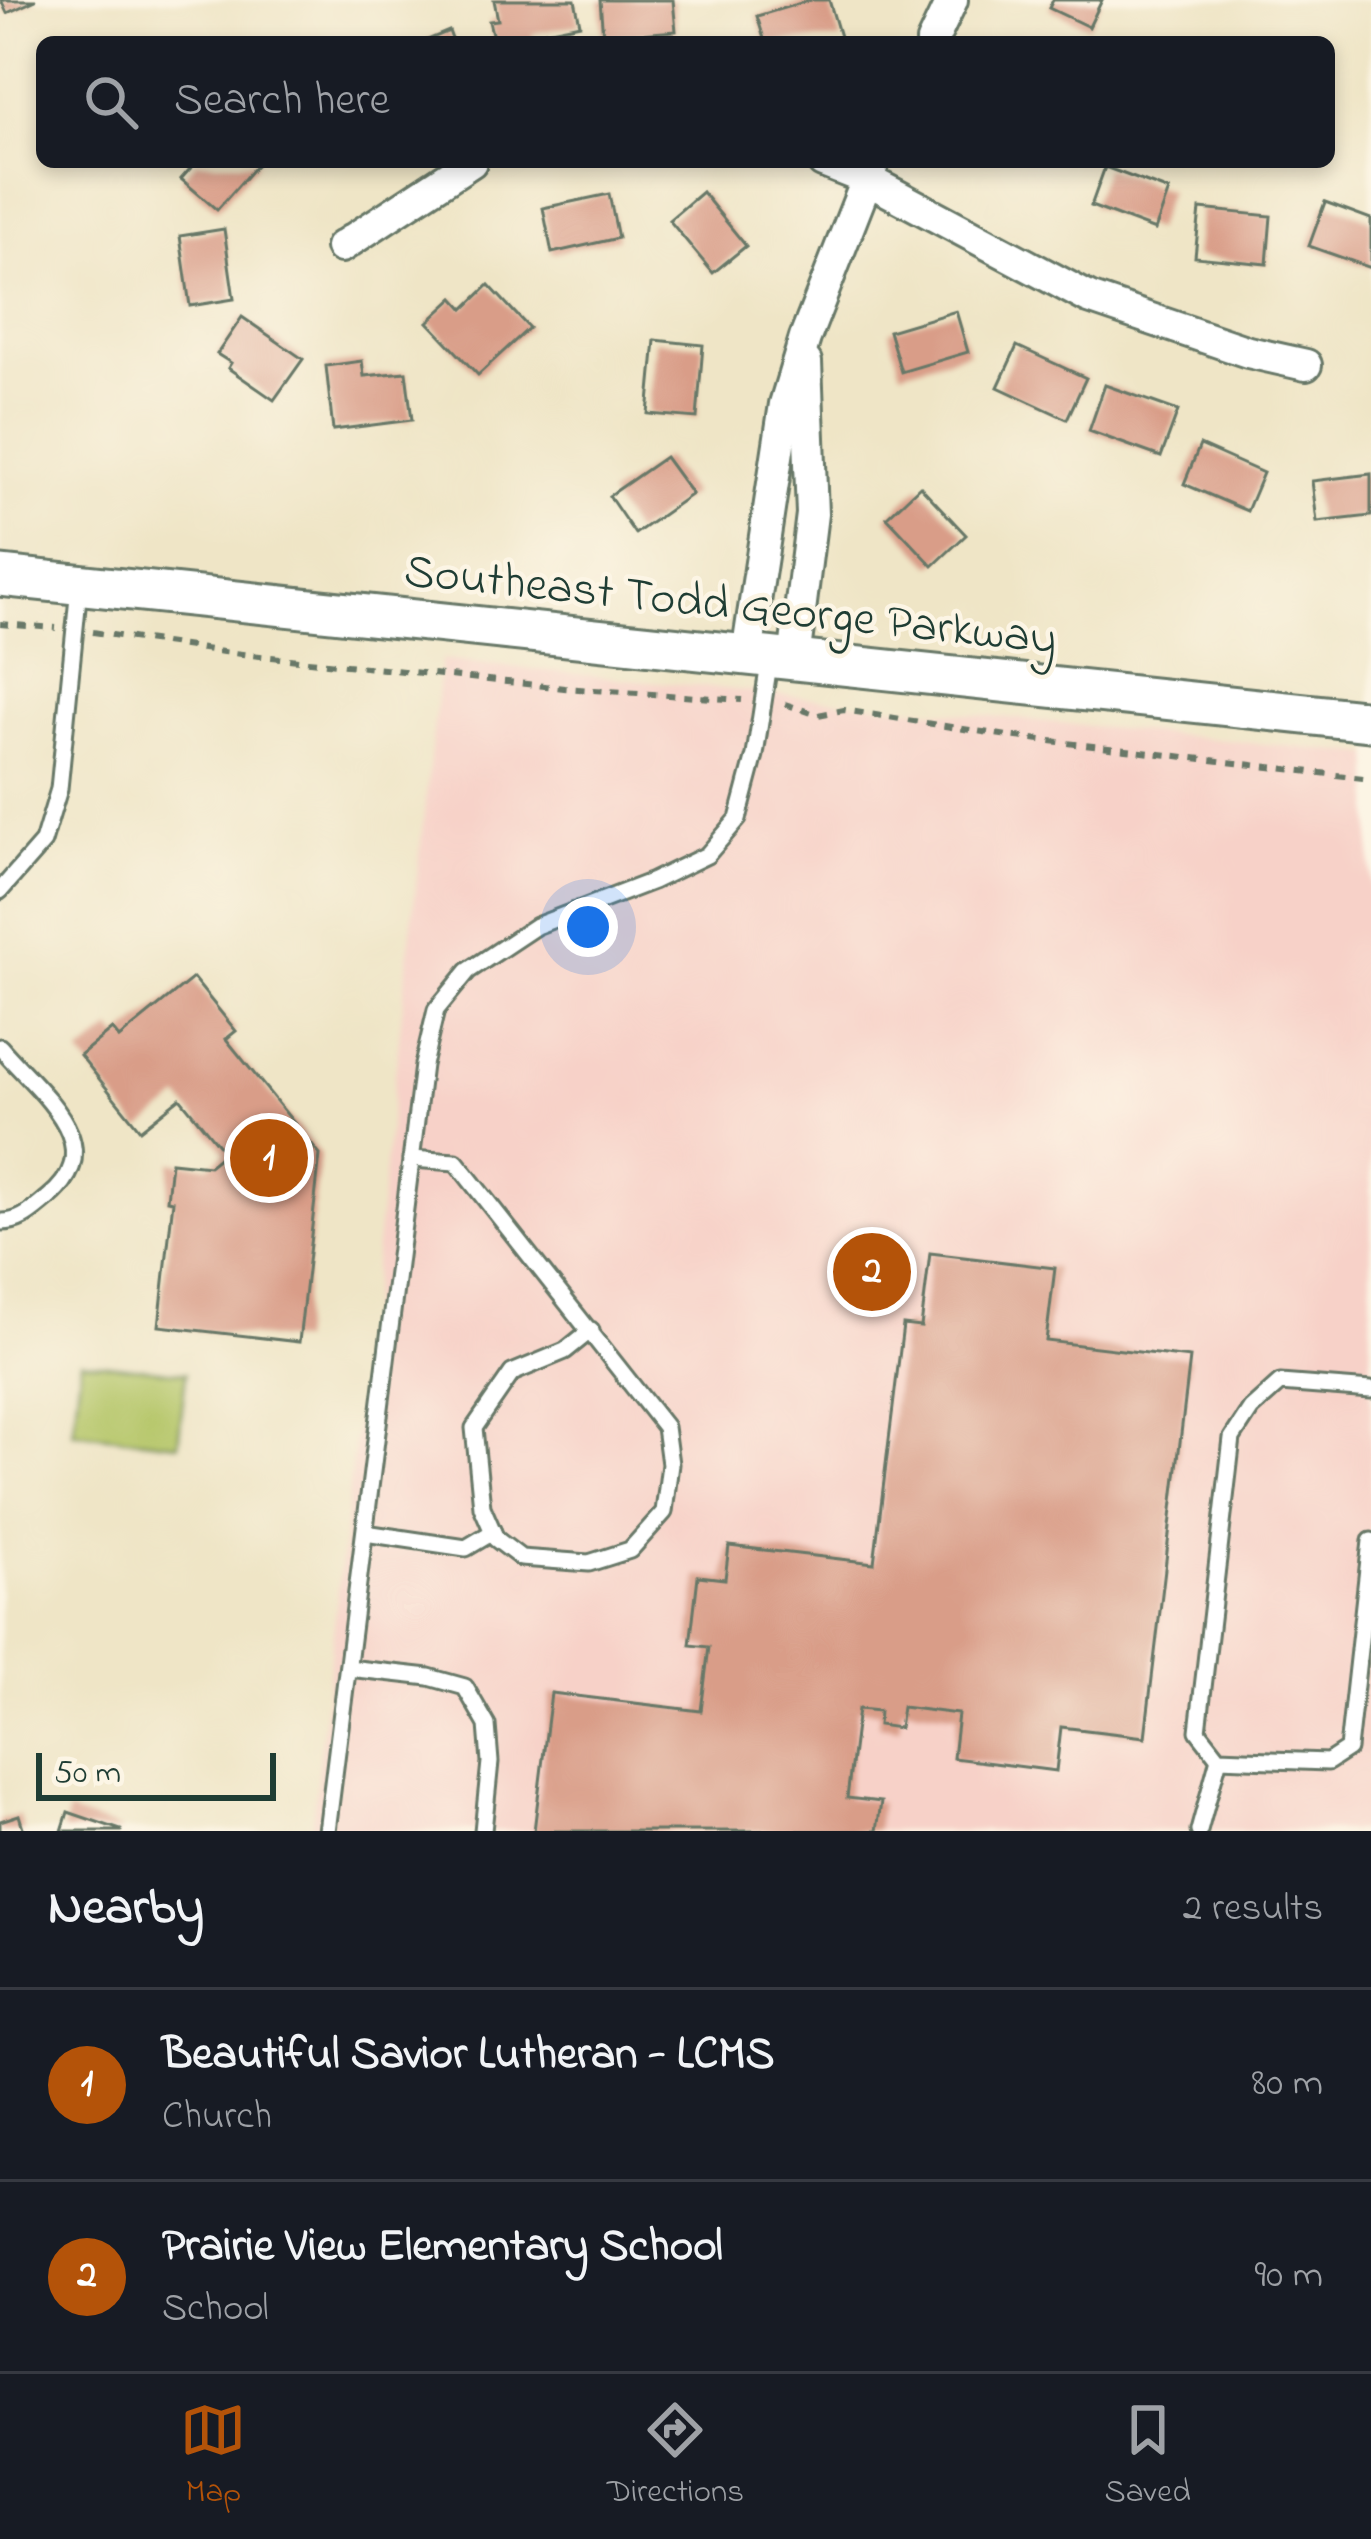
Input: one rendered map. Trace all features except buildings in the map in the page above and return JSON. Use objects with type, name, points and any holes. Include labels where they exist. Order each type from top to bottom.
[{"type":"main road","name":"Southeast Todd George Parkway","points":[[0,576],[1371,721]]},
{"type":"street","points":[[935,36],[952,0]]},
{"type":"street","points":[[341,247],[462,168]]},
{"type":"street","points":[[770,657],[785,404],[805,338],[870,170],[1089,298],[1248,352],[1306,365]]},
{"type":"street","points":[[770,657],[812,514],[805,338]]},
{"type":"lane","points":[[0,891],[44,842],[59,789],[80,584]]},
{"type":"lane","points":[[327,1831],[423,1065],[436,1010],[468,971],[536,926],[707,855],[738,819],[755,755],[770,657]]},
{"type":"lane","points":[[0,1047],[71,1131],[76,1158],[67,1183],[23,1218],[0,1222]]},
{"type":"lane","points":[[412,1159],[456,1162],[591,1330],[665,1427],[670,1464],[664,1511],[630,1550],[590,1563],[521,1558],[496,1539],[482,1507],[474,1428],[512,1373],[566,1351],[591,1330]]},
{"type":"lane","points":[[1219,1758],[1198,1731],[1232,1438],[1252,1409],[1280,1383],[1371,1390]]},
{"type":"lane","points":[[364,1533],[466,1548],[493,1532]]},
{"type":"lane","points":[[1219,1758],[1328,1762],[1348,1749],[1371,1541]]},
{"type":"lane","points":[[348,1668],[429,1677],[465,1688],[487,1725],[490,1762],[483,1831]]},
{"type":"lane","points":[[1199,1831],[1219,1758]]},
{"type":"path","points":[[0,624],[45,628]]},
{"type":"path","points":[[114,633],[245,654],[564,688],[714,698]]},
{"type":"path","points":[[818,715],[844,710],[1008,736],[1371,779]]},
{"type":"shaded area","points":[[441,660],[1371,755],[1371,1831],[311,1831]]},
{"type":"green space","points":[[81,1361],[186,1373],[178,1444],[73,1432]]},
{"type":"place","name":"Beautiful Savior Lutheran - LCMS","points":[[269,1158]]},
{"type":"place","name":"Prairie View Elementary School","points":[[872,1272]]}]
